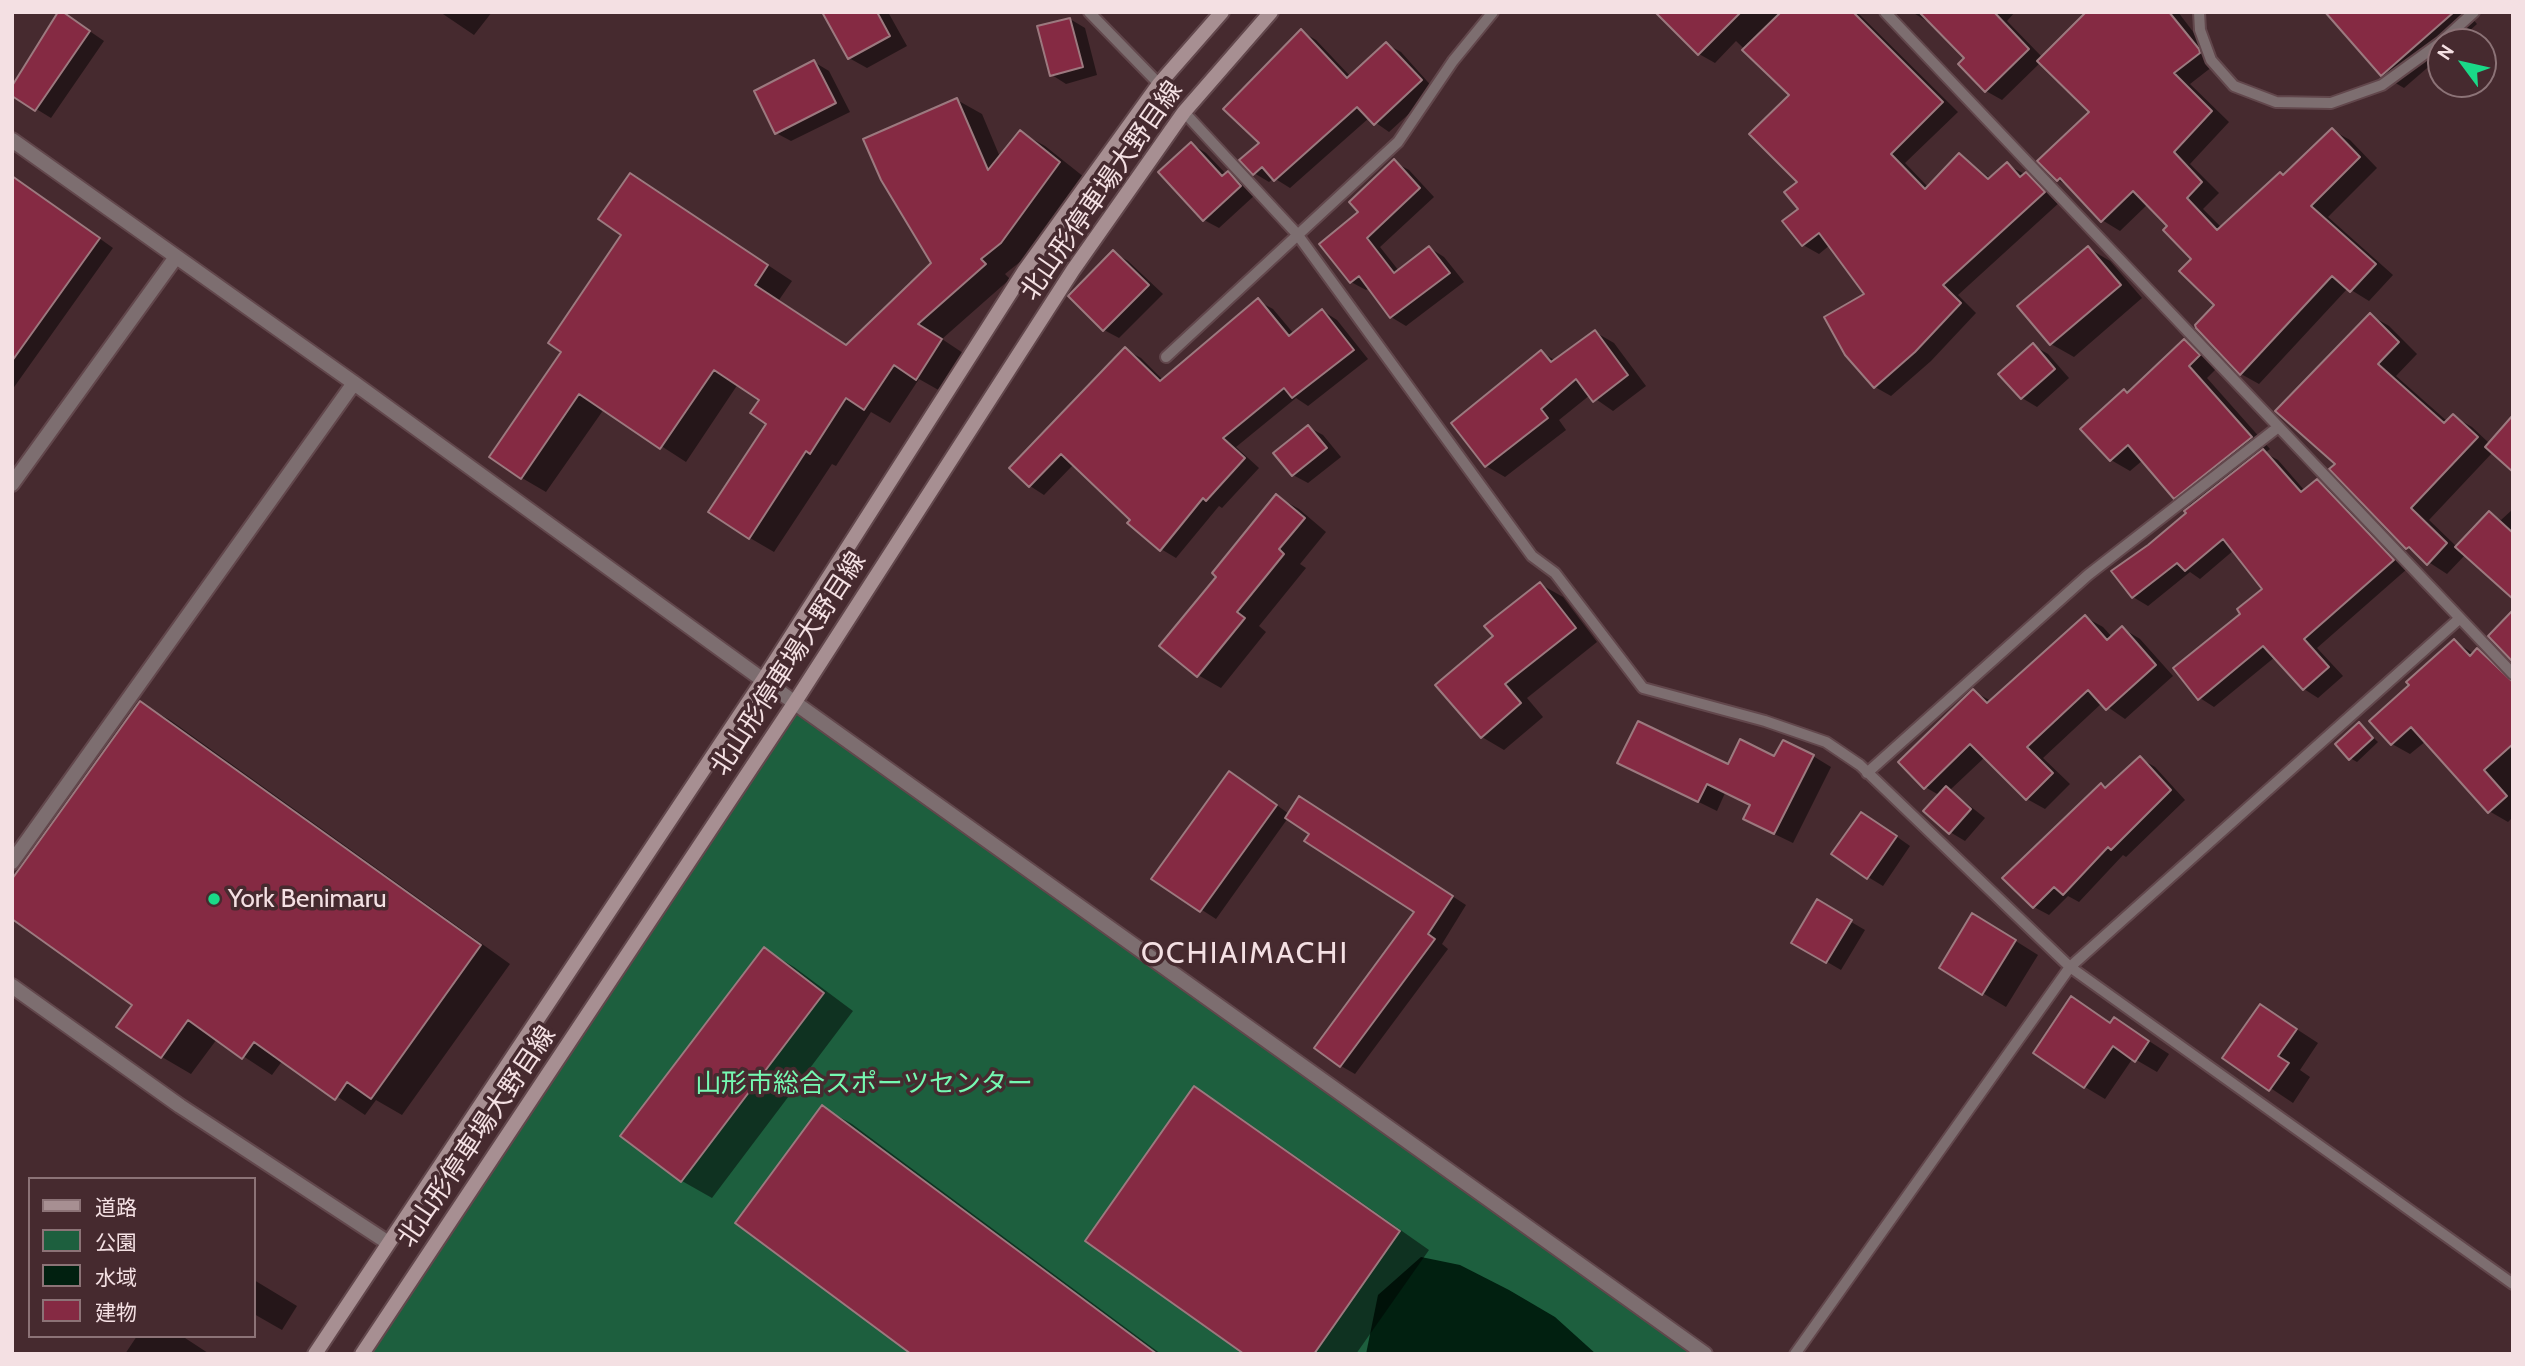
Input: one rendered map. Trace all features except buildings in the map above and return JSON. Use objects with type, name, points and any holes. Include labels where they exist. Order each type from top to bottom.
[{"type":"main road","name":"北山形停車場大野目線","points":[[315,1354],[763,680],[1026,270],[1159,84],[1222,12]]},
{"type":"main road","name":"北山形停車場大野目線","points":[[362,1354],[795,702],[1073,270],[1184,112],[1271,12]]},
{"type":"street","points":[[12,141],[354,383],[763,680],[1705,1354]]},
{"type":"street","points":[[12,484],[176,257]]},
{"type":"street","points":[[12,862],[354,383]]},
{"type":"street","points":[[12,986],[180,1106],[387,1242]]},
{"type":"lane","points":[[1090,12],[1159,84]]},
{"type":"lane","points":[[1166,356],[1398,142],[1453,61],[1493,12]]},
{"type":"lane","points":[[1885,12],[2513,674]]},
{"type":"lane","points":[[2199,12],[2200,30],[2211,60],[2234,86],[2276,102],[2331,103],[2382,85],[2427,52]]},
{"type":"lane","points":[[2456,28],[2474,12]]},
{"type":"lane","points":[[1184,112],[1297,234],[1532,556],[1555,573],[1643,688],[1765,721],[1826,742],[1867,773],[2070,967],[2513,1284]]},
{"type":"lane","points":[[1867,773],[2088,575],[2277,428]]},
{"type":"lane","points":[[1795,1354],[2070,967],[2459,619]]},
{"type":"green space","name":"山形市総合スポーツセンター","points":[[795,702],[1705,1354],[362,1354]]},
{"type":"water","points":[[1421,1257],[1460,1265],[1509,1290],[1555,1317],[1596,1354],[1366,1354],[1378,1295]]},
{"type":"place","name":"York Benimaru","points":[[214,899]]},
{"type":"district","name":"OCHIAIMACHI","points":[[1245,954]]}]
